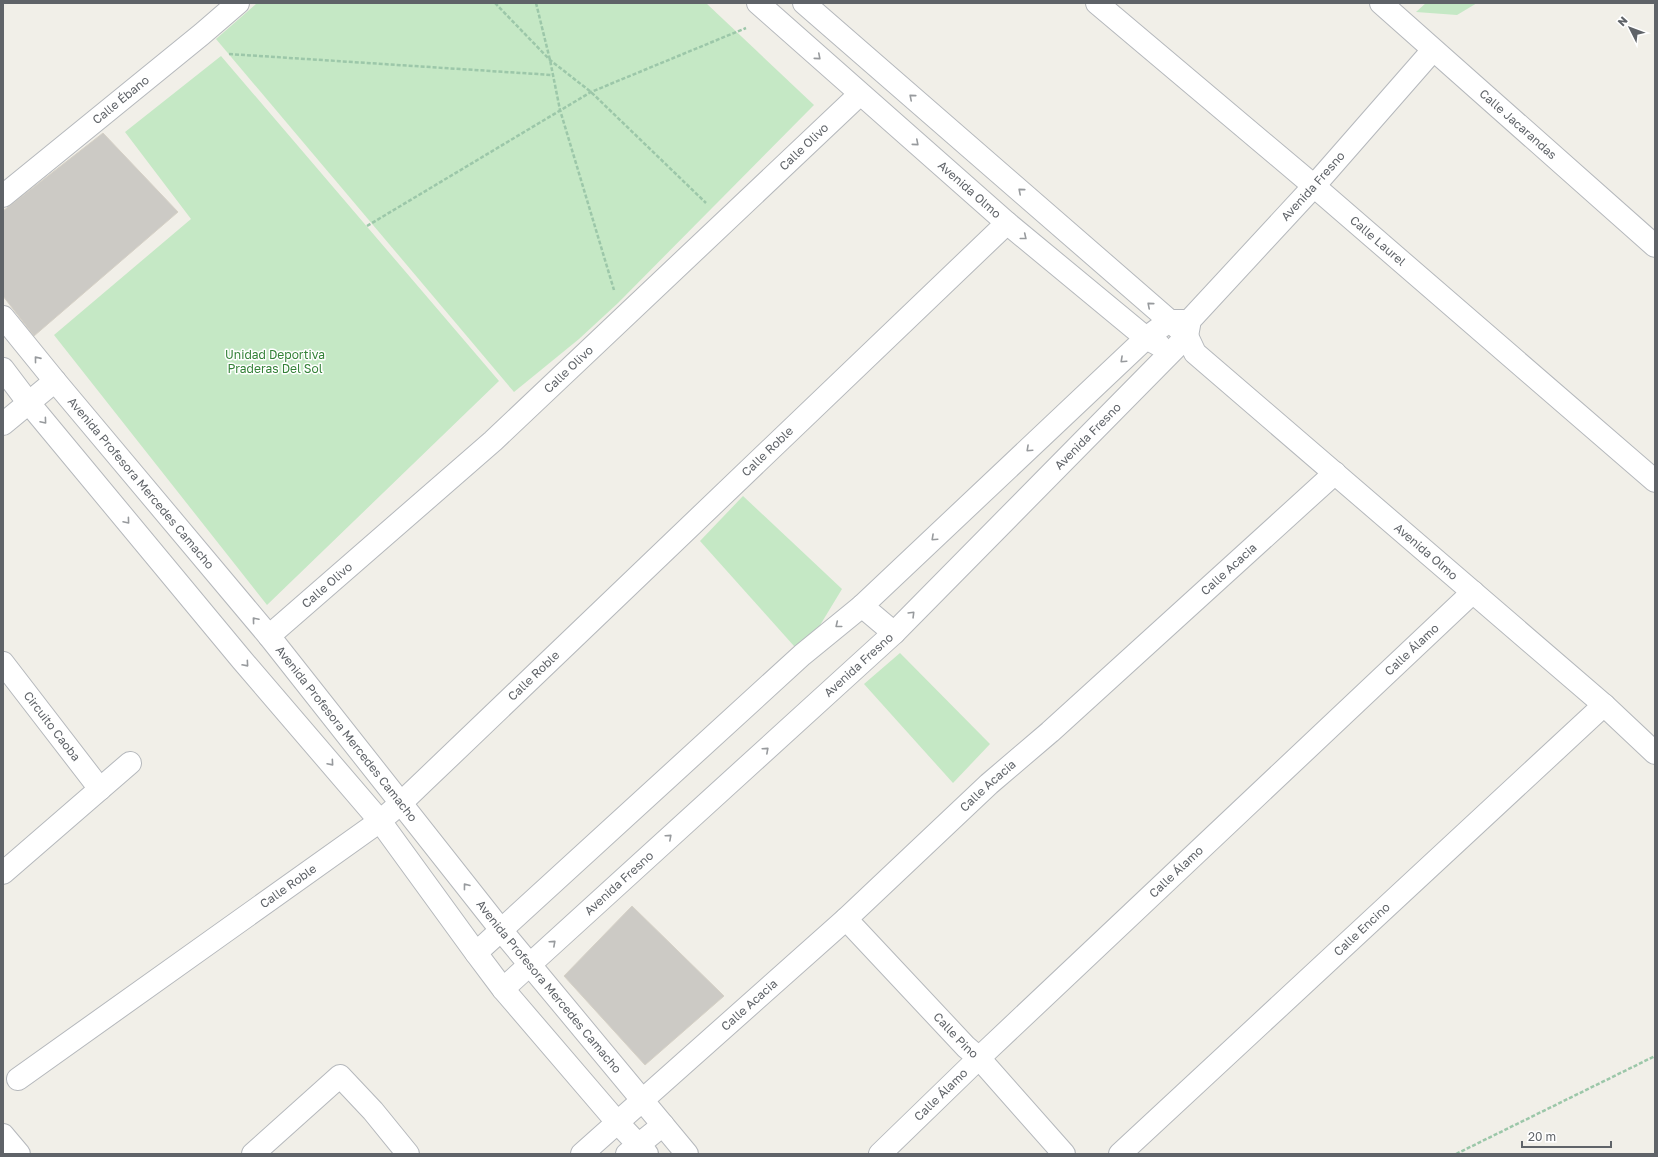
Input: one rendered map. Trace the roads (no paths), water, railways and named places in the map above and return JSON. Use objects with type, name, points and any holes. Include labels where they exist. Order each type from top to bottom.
[{"type":"street","name":"Calle Ébano","points":[[3,196],[238,3]]},
{"type":"street","name":"Calle Laurel","points":[[1098,3],[1314,186],[1655,481]]},
{"type":"street","name":"Calle Jacarandas","points":[[1381,3],[1655,246]]},
{"type":"street","points":[[794,35],[814,6]]},
{"type":"street","name":"Avenida Olmo","points":[[814,6],[1335,472],[1604,705],[1655,753]]},
{"type":"street","name":"Avenida Olmo","points":[[765,10],[1007,223],[1146,338]]},
{"type":"street","name":"Avenida Fresno","points":[[503,988],[894,633],[1183,336],[1433,50]]},
{"type":"street","name":"Calle Olivo","points":[[269,636],[493,441],[860,94]]},
{"type":"street","name":"Calle Roble","points":[[18,1079],[380,821],[401,803],[1007,223]]},
{"type":"street","name":"Avenida Profesora Mercedes Camacho","points":[[4,320],[269,636],[501,930],[687,1154]]},
{"type":"street","name":"Avenida Fresno","points":[[476,953],[802,655],[862,606],[1146,338],[1183,336]]},
{"type":"street","points":[[3,369],[28,402],[242,660],[380,821],[503,988],[617,1122],[638,1151],[663,1125]]},
{"type":"street","points":[[3,424],[55,381]]},
{"type":"street","name":"Calle Acacia","points":[[582,1154],[846,919],[989,784],[1050,732],[1335,472]]},
{"type":"street","name":"Calle Álamo","points":[[880,1154],[979,1058],[1474,592]]},
{"type":"street","points":[[862,606],[894,633]]},
{"type":"street","name":"Circuito Caoba","points":[[3,664],[100,789]]},
{"type":"street","name":"Calle Encino","points":[[1120,1154],[1604,705]]},
{"type":"street","points":[[3,873],[130,763]]},
{"type":"street","name":"Calle Pino","points":[[846,919],[966,1047],[979,1058],[1064,1154]]},
{"type":"street","points":[[252,1154],[340,1076],[408,1154]]},
{"type":"street","points":[[3,1135],[19,1154]]},
{"type":"park label","name":"Unidad Deportiva Praderas Del Sol","points":[[275,362]]}]
